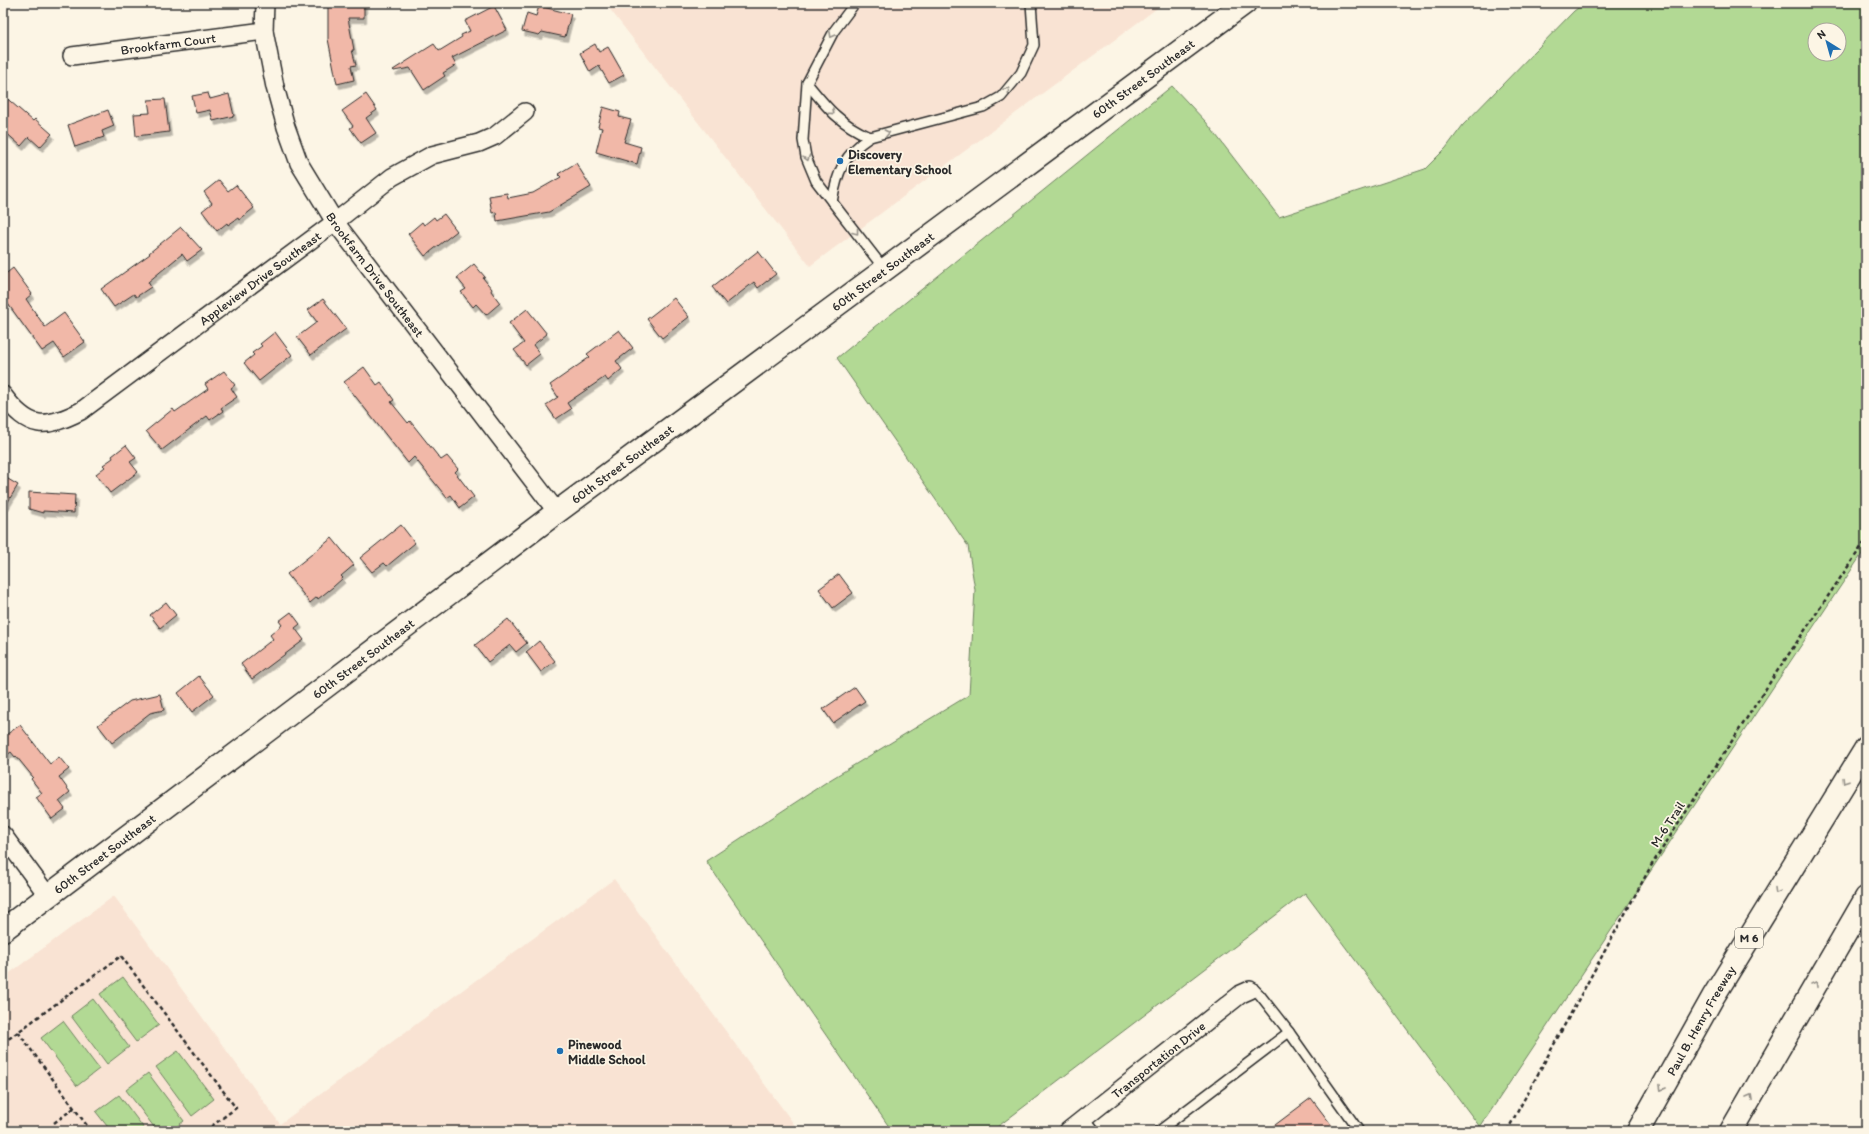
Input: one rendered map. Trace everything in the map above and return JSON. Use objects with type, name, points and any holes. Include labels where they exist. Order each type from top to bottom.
[{"type":"main road","name":"60th Street Southeast","points":[[3,930],[557,512],[886,271],[1245,3]]},
{"type":"main road","name":"Paul B. Henry Freeway","points":[[1638,1131],[1713,998],[1866,748]]},
{"type":"main road","points":[[1731,1131],[1866,898]]},
{"type":"street","name":"Brookfarm Drive Southeast","points":[[266,3],[264,31],[275,87],[286,127],[299,163],[334,222],[557,512]]},
{"type":"street","name":"Brookfarm Court","points":[[72,56],[264,31]]},
{"type":"street","name":"Appleview Drive Southeast","points":[[3,395],[22,415],[39,424],[57,423],[81,411],[392,177],[412,165],[432,156],[479,143],[495,136],[524,112]]},
{"type":"street","points":[[3,836],[48,896]]},
{"type":"street","name":"Transportation Drive","points":[[1068,1131],[1090,1125],[1241,994],[1250,990]]},
{"type":"lane","points":[[855,3],[834,31],[807,83],[803,140],[806,157],[816,181],[886,271]]},
{"type":"lane","points":[[832,202],[836,178],[845,161],[856,147],[870,137],[983,107],[1001,97],[1021,73],[1034,45],[1031,3]]},
{"type":"lane","points":[[807,83],[828,110],[852,130],[870,137]]},
{"type":"lane","points":[[1250,990],[1255,990],[1260,995],[1289,1032],[1359,1131]]},
{"type":"lane","points":[[1159,1131],[1289,1032]]},
{"type":"path","name":"M-6 Trail","points":[[1507,1131],[1651,866],[1776,673],[1866,540]]},
{"type":"path","points":[[3,1043],[121,956],[236,1108],[205,1131]]},
{"type":"path","points":[[18,1032],[91,1131]]},
{"type":"path","points":[[54,1123],[74,1108]]},
{"type":"shaded area","name":"Discovery Elementary School","points":[[605,3],[1164,3],[810,266]]},
{"type":"shaded area","name":"Pinewood Middle School","points":[[614,879],[799,1131],[3,1131],[3,978],[114,896],[280,1124]]},
{"type":"green space","points":[[1585,3],[1866,3],[1866,548],[1480,1127],[1305,893],[992,1131],[892,1131],[706,861],[828,781],[969,695],[975,590],[968,546],[837,358],[1172,86],[1206,122],[1279,217],[1425,169],[1446,148],[1463,125],[1574,11]]},
{"type":"green space","points":[[123,977],[159,1025],[136,1042],[100,994]]},
{"type":"green space","points":[[93,999],[129,1047],[107,1064],[71,1016]]},
{"type":"green space","points":[[63,1021],[99,1069],[77,1086],[41,1038]]},
{"type":"green space","points":[[178,1051],[214,1099],[192,1116],[156,1067]]},
{"type":"green space","points":[[148,1073],[184,1121],[171,1131],[157,1131],[126,1090]]},
{"type":"green space","points":[[119,1095],[146,1131],[111,1131],[96,1112]]},
{"type":"building","points":[[328,3],[364,3],[364,18],[348,18],[354,50],[352,50],[356,65],[351,66],[354,80],[337,84],[328,39]]},
{"type":"building","points":[[494,6],[507,30],[452,58],[456,65],[443,73],[445,76],[424,90],[410,68],[393,70],[434,44],[439,51],[462,37],[461,35],[470,31],[465,21]]},
{"type":"building","points":[[539,6],[571,14],[565,37],[542,32],[539,35],[522,31],[527,13],[536,16]]},
{"type":"building","points":[[595,44],[599,52],[608,47],[624,75],[609,83],[599,66],[590,72],[580,53]]},
{"type":"building","points":[[208,93],[210,99],[229,94],[234,116],[213,121],[210,110],[196,113],[192,96]]},
{"type":"building","points":[[366,94],[377,110],[366,118],[376,133],[361,143],[350,128],[353,126],[342,111]]},
{"type":"building","points":[[3,95],[33,121],[35,119],[52,134],[40,147],[29,137],[21,146],[3,130]]},
{"type":"building","points":[[165,99],[169,132],[136,136],[134,114],[150,113],[148,100]]},
{"type":"building","points":[[603,107],[620,112],[619,117],[631,120],[624,142],[641,147],[637,164],[596,152],[602,128],[598,127]]},
{"type":"building","points":[[108,110],[114,126],[102,131],[104,137],[75,147],[68,125]]},
{"type":"building","points":[[576,163],[591,187],[549,212],[497,221],[496,212],[492,213],[489,196],[507,193],[508,198],[533,193],[561,177],[558,174]]},
{"type":"building","points":[[219,180],[228,191],[236,185],[254,208],[239,220],[238,218],[228,225],[227,223],[217,231],[202,211],[212,203],[204,192]]},
{"type":"building","points":[[444,214],[457,231],[425,256],[408,234],[422,222],[424,225],[434,217],[436,220]]},
{"type":"building","points":[[181,227],[202,250],[187,261],[182,254],[148,282],[151,287],[136,297],[134,294],[114,307],[101,289],[150,254],[149,253]]},
{"type":"building","points":[[758,251],[776,274],[758,288],[754,282],[726,304],[712,287]]},
{"type":"building","points":[[474,264],[485,277],[483,278],[492,289],[491,291],[500,303],[486,315],[476,304],[473,307],[461,292],[466,289],[457,278]]},
{"type":"building","points":[[13,268],[32,294],[26,299],[45,327],[64,313],[85,342],[64,357],[54,343],[42,351],[3,297],[3,276]]},
{"type":"building","points":[[674,298],[689,317],[662,338],[647,319]]},
{"type":"building","points":[[323,299],[346,329],[311,355],[297,337],[317,322],[308,310]]},
{"type":"building","points":[[527,309],[547,334],[533,345],[540,354],[526,365],[514,350],[524,343],[509,323]]},
{"type":"building","points":[[619,330],[633,348],[616,361],[622,369],[608,381],[605,377],[567,403],[571,409],[556,419],[546,405],[558,397],[550,385],[590,357],[587,354]]},
{"type":"building","points":[[275,332],[292,355],[259,381],[244,363],[254,355],[252,353],[262,346],[260,344]]},
{"type":"building","points":[[364,367],[377,385],[381,382],[394,400],[391,402],[408,423],[410,421],[441,460],[447,456],[458,469],[455,472],[474,497],[460,508],[451,495],[447,498],[414,457],[408,463],[344,382]]},
{"type":"building","points":[[224,371],[235,385],[231,388],[237,397],[221,408],[223,411],[210,420],[207,416],[162,450],[146,431],[173,409],[175,412],[208,389],[205,384]]},
{"type":"building","points":[[126,445],[136,458],[130,462],[138,472],[110,493],[96,474],[105,467],[103,465],[113,458],[112,456]]},
{"type":"building","points":[[3,476],[18,485],[3,510]]},
{"type":"building","points":[[29,492],[75,495],[74,513],[43,511],[43,513],[29,509]]},
{"type":"building","points":[[401,525],[415,543],[387,566],[384,563],[372,572],[360,558]]},
{"type":"building","points":[[332,538],[354,565],[341,576],[343,578],[333,587],[318,599],[317,597],[310,603],[287,574]]},
{"type":"building","points":[[839,574],[853,593],[833,608],[819,589]]},
{"type":"building","points":[[166,602],[176,615],[160,628],[150,615]]},
{"type":"building","points":[[291,612],[300,624],[295,628],[304,640],[252,679],[241,664],[273,639],[270,635],[282,625],[279,621]]},
{"type":"building","points":[[508,619],[527,643],[516,652],[510,645],[488,662],[475,645]]},
{"type":"building","points":[[539,641],[555,661],[541,672],[526,652]]},
{"type":"building","points":[[199,676],[214,695],[192,712],[178,693]]},
{"type":"building","points":[[855,687],[865,701],[833,723],[823,709]]},
{"type":"building","points":[[160,694],[164,710],[150,713],[112,743],[98,725],[130,701]]},
{"type":"building","points":[[20,725],[50,764],[59,757],[69,769],[59,777],[70,792],[59,801],[65,809],[52,819],[36,797],[42,793],[31,779],[33,777],[11,752],[3,758],[3,737]]},
{"type":"building","points":[[1311,1098],[1336,1131],[1267,1131]]},
{"type":"place","name":"Discovery Elementary School","points":[[840,161]]},
{"type":"place","name":"Pinewood Middle School","points":[[560,1051]]}]
